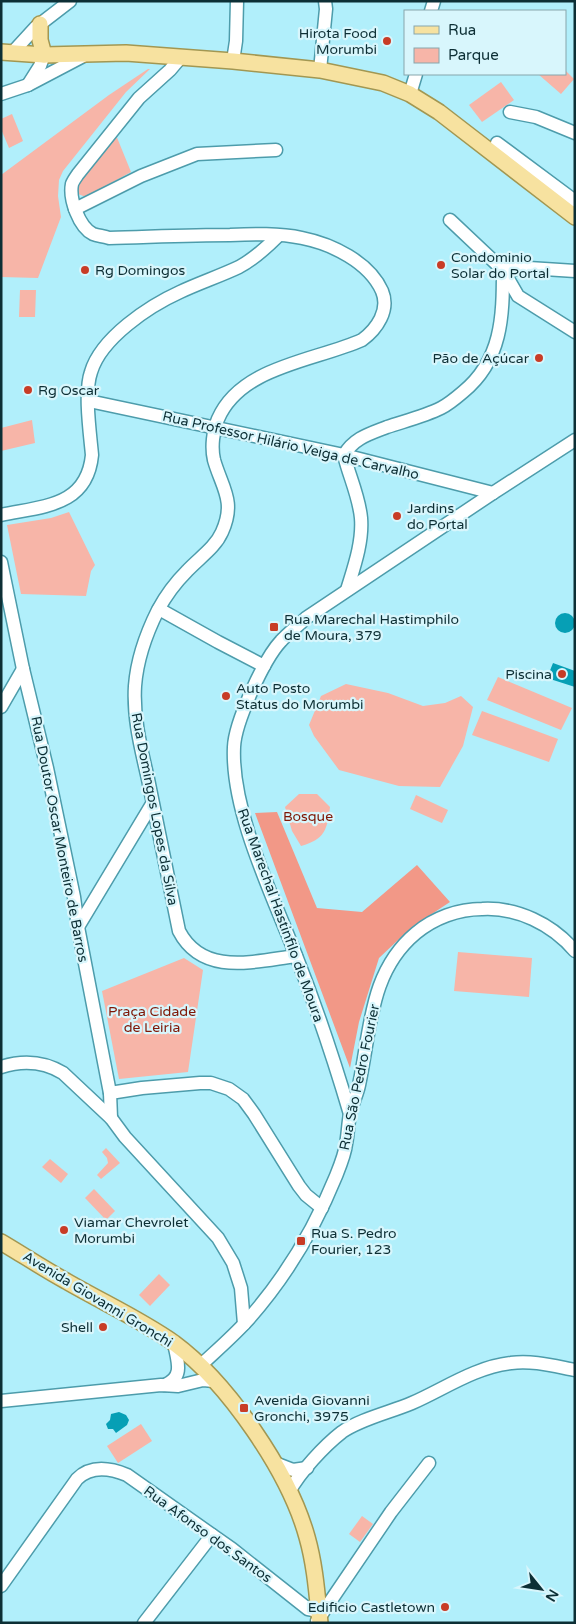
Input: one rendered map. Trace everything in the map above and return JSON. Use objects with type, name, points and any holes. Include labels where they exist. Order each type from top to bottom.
[{"type":"main road","points":[[40,24],[40,40],[44,55]]},
{"type":"main road","points":[[7,52],[44,55],[126,53],[181,56],[320,70],[383,83],[410,94],[439,112],[575,217]]},
{"type":"main road","name":"Avenida Giovanni Gronchi","points":[[1,1242],[66,1281],[136,1318],[174,1343],[201,1365],[245,1418],[275,1463],[289,1492],[307,1536],[316,1583],[318,1618]]},
{"type":"street","points":[[7,52],[70,1]]},
{"type":"street","points":[[233,61],[236,41],[237,1]]},
{"type":"street","points":[[320,70],[326,9],[325,1]]},
{"type":"street","points":[[1,94],[28,85],[87,54]]},
{"type":"street","points":[[28,85],[40,66],[44,55]]},
{"type":"street","name":"Rua Domingos Lopes da Silva","points":[[181,56],[170,70],[139,98],[72,183],[75,209],[87,230],[109,238],[258,234],[302,238],[334,249],[366,269],[376,279],[383,295],[383,313],[372,332],[362,340],[268,373],[250,382],[230,399],[220,413],[214,427],[213,457],[228,497],[226,522],[221,534],[213,545],[180,578],[158,609],[141,650],[135,687],[136,723],[152,804],[179,931],[187,945],[202,956],[220,962],[242,962],[296,956]]},
{"type":"street","points":[[410,94],[416,75]]},
{"type":"street","points":[[510,112],[536,117],[575,133]]},
{"type":"street","points":[[497,143],[575,201]]},
{"type":"street","points":[[75,209],[141,176],[197,154],[276,150]]},
{"type":"street","points":[[450,220],[503,270],[518,296],[575,332]]},
{"type":"street","points":[[1,515],[66,500],[82,487],[91,467],[92,455],[88,384],[100,352],[118,334],[158,303],[239,267],[264,250],[278,236]]},
{"type":"street","points":[[503,270],[529,268],[575,271]]},
{"type":"street","points":[[347,590],[361,536],[362,519],[344,455],[349,446],[364,436],[441,408],[454,400],[478,379],[489,362],[499,335],[503,303],[503,270]]},
{"type":"street","name":"Rua Professor Hilário Veiga de Carvalho","points":[[89,401],[344,455],[493,493]]},
{"type":"street","name":"Rua Marechal Hastinfilo de Moura","points":[[350,1114],[338,1073],[243,814],[236,781],[234,746],[245,710],[264,666],[280,642],[306,618],[575,440]]},
{"type":"street","name":"Rua Doutor Oscar Monteiro de Barros","points":[[1,562],[74,897],[78,928],[110,1093],[111,1118]]},
{"type":"street","points":[[158,609],[264,666]]},
{"type":"street","points":[[1,707],[23,669]]},
{"type":"street","points":[[78,928],[152,804]]},
{"type":"street","name":"Rua São Pedro Fourier","points":[[201,1365],[244,1324],[272,1290],[306,1241],[322,1208],[346,1146],[350,1114],[382,976],[399,948],[423,927],[440,918],[466,909],[501,908],[537,921],[558,934],[575,951]]},
{"type":"street","points":[[1,1067],[19,1062],[31,1062],[54,1068],[63,1073],[111,1118],[125,1137],[218,1238],[233,1263],[241,1288],[244,1324]]},
{"type":"street","points":[[338,1073],[346,1078],[360,1075]]},
{"type":"street","points":[[110,1093],[200,1083],[211,1083],[229,1090],[243,1100],[303,1190],[322,1208]]},
{"type":"street","points":[[241,1288],[253,1297],[260,1298],[272,1290]]},
{"type":"street","points":[[163,1385],[176,1379],[180,1365],[174,1343]]},
{"type":"street","points":[[289,1492],[307,1468],[344,1431],[413,1402],[467,1376],[511,1363],[530,1362],[575,1370]]},
{"type":"street","points":[[1,1401],[163,1385],[178,1386],[203,1380],[214,1381]]},
{"type":"street","points":[[275,1463],[293,1470],[307,1468]]},
{"type":"street","points":[[318,1618],[392,1512],[429,1463]]},
{"type":"street","name":"Rua Afonso dos Santos","points":[[1,1586],[77,1479],[83,1473],[93,1470],[114,1470],[127,1475],[212,1536],[318,1618]]},
{"type":"street","points":[[144,1623],[212,1536]]},
{"type":"green space","points":[[150,69],[126,92],[63,171],[59,180],[58,196],[61,217],[38,278],[1,277],[1,175],[109,95]]},
{"type":"green space","points":[[566,71],[574,79],[561,94],[539,75],[566,75]]},
{"type":"green space","points":[[501,82],[514,100],[482,122],[469,105]]},
{"type":"green space","points":[[12,114],[23,141],[9,148],[1,129],[1,119]]},
{"type":"green space","points":[[116,135],[131,172],[86,197],[78,194],[75,185]]},
{"type":"green space","points":[[20,290],[36,290],[35,317],[19,317]]},
{"type":"green space","points":[[32,420],[35,443],[1,451],[1,428]]},
{"type":"green space","points":[[69,512],[95,565],[91,571],[86,596],[21,594],[7,525],[51,518]]},
{"type":"green space","points":[[498,677],[572,708],[561,730],[487,700]]},
{"type":"green space","points":[[346,684],[388,693],[423,706],[445,703],[461,696],[473,707],[463,746],[440,787],[399,786],[339,770],[314,736],[309,725],[321,696]]},
{"type":"green space","points":[[482,711],[558,739],[549,762],[472,735]]},
{"type":"green space","name":"Bosque","points":[[299,794],[317,794],[330,807],[326,828],[320,837],[301,846],[292,831],[285,807]]},
{"type":"green space","points":[[416,795],[448,810],[442,823],[410,809]]},
{"type":"green space","points":[[458,952],[532,958],[529,997],[454,991]]},
{"type":"green space","name":"Praça Cidade de Leiria","points":[[184,958],[203,970],[188,1072],[119,1079],[102,991]]},
{"type":"green space","points":[[106,1148],[120,1163],[101,1179],[97,1175],[108,1163],[107,1158],[102,1152]]},
{"type":"green space","points":[[50,1159],[68,1174],[61,1183],[42,1167]]},
{"type":"green space","points":[[94,1189],[115,1211],[106,1220],[85,1198]]},
{"type":"green space","points":[[159,1274],[170,1285],[150,1306],[139,1295]]},
{"type":"green space","points":[[141,1424],[152,1441],[118,1463],[107,1446]]},
{"type":"green space","points":[[362,1516],[373,1524],[360,1542],[349,1534]]},
{"type":"shaded area","points":[[277,812],[317,908],[362,912],[417,865],[450,902],[412,927],[379,958],[359,1022],[350,1068],[255,813]]},
{"type":"water","points":[[561,613],[569,613],[575,619],[575,627],[569,633],[561,633],[555,627],[555,619]]},
{"type":"water","name":"Piscina","points":[[553,663],[575,671],[575,687],[547,678]]},
{"type":"water","points":[[119,1412],[126,1415],[129,1420],[127,1425],[116,1433],[113,1429],[108,1429],[106,1424],[110,1420],[111,1414]]},
{"type":"place","name":"Hirota Food Morumbi","points":[[387,41]]},
{"type":"place","name":"Condominio Solar do Portal","points":[[441,265]]},
{"type":"place","name":"Rg Domingos","points":[[85,270]]},
{"type":"place","name":"Pão de Açúcar","points":[[539,358]]},
{"type":"place","name":"Rg Oscar","points":[[28,390]]},
{"type":"place","name":"Jardins do Portal","points":[[397,516]]},
{"type":"place","name":"Rua Marechal Hastimphilo de Moura, 379","points":[[274,627]]},
{"type":"place","name":"Piscina","points":[[562,674]]},
{"type":"place","name":"Auto Posto Status do Morumbi","points":[[226,696]]},
{"type":"place","name":"Viamar Chevrolet Morumbi","points":[[64,1230]]},
{"type":"place","name":"Rua S. Pedro Fourier, 123","points":[[301,1241]]},
{"type":"place","name":"Shell","points":[[103,1327]]},
{"type":"place","name":"Avenida Giovanni Gronchi, 3975","points":[[244,1408]]},
{"type":"place","name":"Edificio Castletown","points":[[445,1607]]}]
